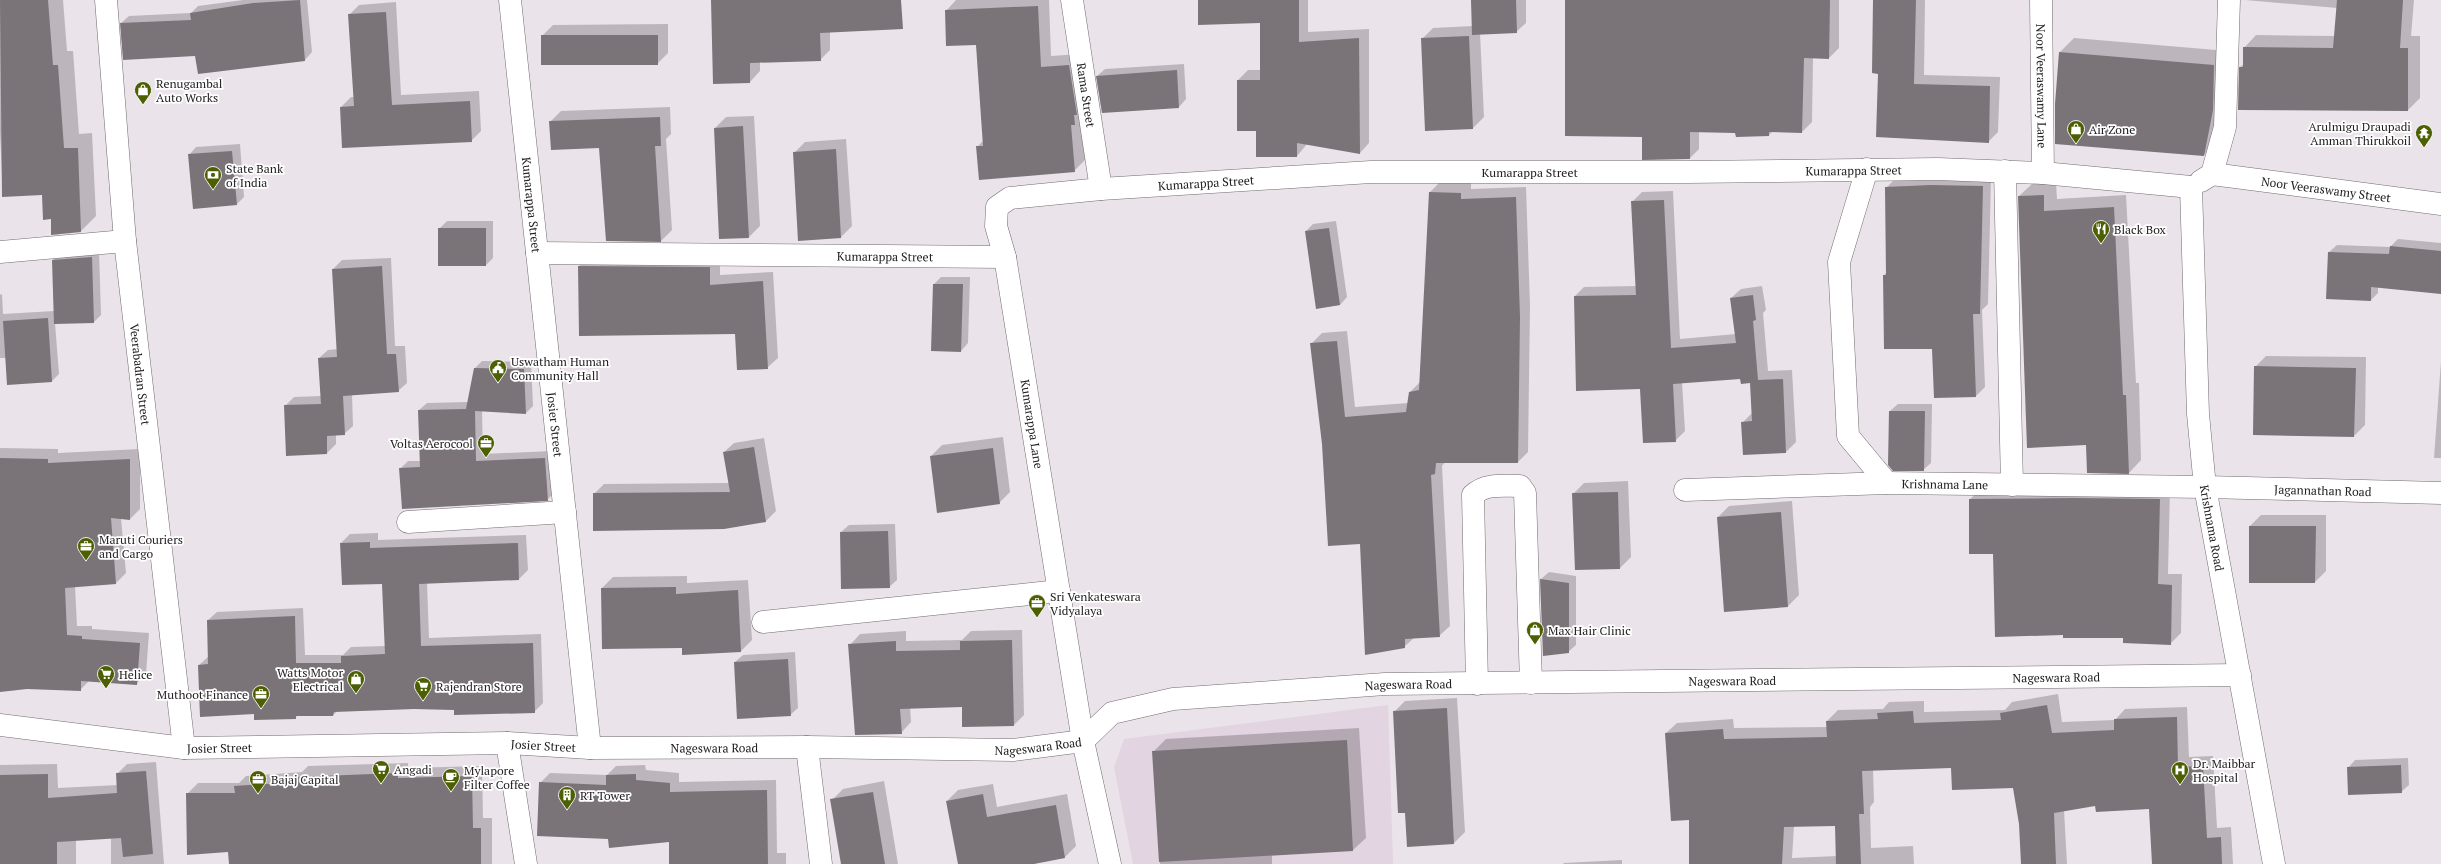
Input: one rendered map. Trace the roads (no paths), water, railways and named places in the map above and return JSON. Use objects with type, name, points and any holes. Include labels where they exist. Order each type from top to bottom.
[{"type":"street","name":"Veerabadran Street","points":[[106,0],[125,240],[184,748]]},
{"type":"street","name":"Kumarappa Street","points":[[510,0],[537,253],[1005,257],[996,226],[998,207],[1010,198],[1101,189],[1371,172],[1687,172],[1867,169],[2005,171],[2043,173],[2191,187]]},
{"type":"street","name":"Rama Street","points":[[1072,0],[1101,189]]},
{"type":"street","name":"Noor Veeraswamy Lane","points":[[2041,0],[2043,173]]},
{"type":"street","points":[[2191,187],[2212,174],[2225,127],[2229,0]]},
{"type":"street","points":[[1867,169],[1839,262],[1848,436],[1887,483]]},
{"type":"street","points":[[2005,171],[2012,485]]},
{"type":"street","name":"Noor Veeraswamy Street","points":[[2212,174],[2441,204]]},
{"type":"street","name":"Krishnama Road","points":[[2191,187],[2198,414],[2205,486],[2274,864]]},
{"type":"street","points":[[0,252],[125,240]]},
{"type":"street","name":"Josier Street","points":[[0,725],[184,748],[507,743],[590,748],[537,253]]},
{"type":"street","name":"Kumarappa Lane","points":[[1005,257],[1083,741],[1110,864]]},
{"type":"street","name":"Krishnama Lane","points":[[1685,490],[1887,483],[2205,486]]},
{"type":"street","points":[[1477,684],[1473,495],[1482,487],[1507,486],[1520,486],[1524,492],[1531,683]]},
{"type":"street","name":"Jagannathan Road","points":[[2205,486],[2441,493]]},
{"type":"street","points":[[408,522],[565,512]]},
{"type":"street","points":[[763,622],[1059,592]]},
{"type":"street","name":"Nageswara Road","points":[[590,748],[807,747],[1013,750],[1083,741],[1112,713],[1173,699],[1385,684],[2240,675]]},
{"type":"street","points":[[507,743],[526,864]]},
{"type":"street","points":[[807,747],[821,864]]},
{"type":"place","name":"Renugambal Auto Works","points":[[143,105]]},
{"type":"place","name":"Air Zone","points":[[2076,144]]},
{"type":"place","name":"Arulmigu Draupadi Amman Thirukkoil","points":[[2424,148]]},
{"type":"place","name":"State Bank of India","points":[[213,190]]},
{"type":"place","name":"Black Box","points":[[2101,244]]},
{"type":"place","name":"Uswatham Human Community Hall","points":[[498,383]]},
{"type":"place","name":"Voltas Aerocool","points":[[486,458]]},
{"type":"place","name":"Maruti Couriers and Cargo","points":[[86,561]]},
{"type":"place","name":"Sri Venkateswara Vidyalaya","points":[[1037,618]]},
{"type":"place","name":"Max Hair Clinic","points":[[1535,645]]},
{"type":"place","name":"Helice","points":[[106,689]]},
{"type":"place","name":"Watts Motor Electrical","points":[[356,694]]},
{"type":"place","name":"Rajendran Store","points":[[423,701]]},
{"type":"place","name":"Muthoot Finance","points":[[261,709]]},
{"type":"place","name":"Angadi","points":[[381,784]]},
{"type":"place","name":"Dr. Maibbar Hospital","points":[[2180,785]]},
{"type":"place","name":"Mylapore Filter Coffee","points":[[451,792]]},
{"type":"place","name":"Bajaj Capital","points":[[258,794]]},
{"type":"place","name":"RT Tower","points":[[567,810]]}]
